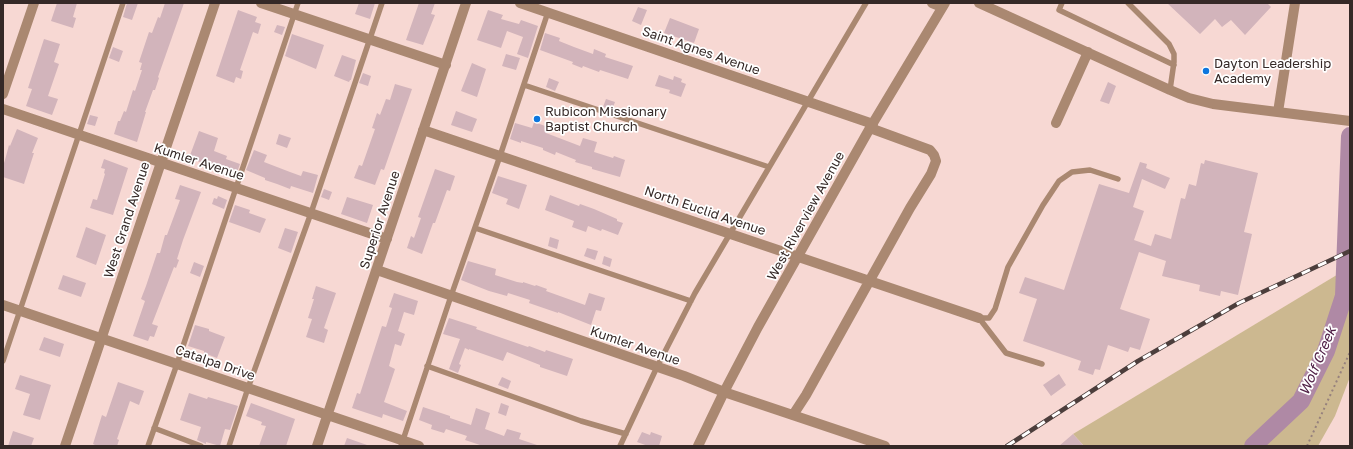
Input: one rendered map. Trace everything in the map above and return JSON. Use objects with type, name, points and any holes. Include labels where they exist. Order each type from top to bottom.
[{"type":"street","points":[[3,94],[34,3]]},
{"type":"street","name":"West Grand Avenue","points":[[65,446],[215,3]]},
{"type":"street","points":[[261,3],[446,66]]},
{"type":"street","name":"Superior Avenue","points":[[317,446],[466,3]]},
{"type":"street","name":"Saint Agnes Avenue","points":[[520,3],[807,101],[930,150],[934,154],[936,161],[931,174],[869,280]]},
{"type":"street","points":[[932,3],[944,5]]},
{"type":"street","points":[[979,3],[1170,90],[1197,100],[1213,104],[1350,121]]},
{"type":"street","points":[[1278,112],[1295,3]]},
{"type":"street","name":"West Riverview Avenue","points":[[698,446],[758,327],[872,126],[944,5]]},
{"type":"street","points":[[1056,123],[1088,52]]},
{"type":"street","name":"Kumler Avenue","points":[[3,109],[387,239]]},
{"type":"street","name":"North Euclid Avenue","points":[[423,130],[979,318]]},
{"type":"street","name":"Kumler Avenue","points":[[377,270],[657,367],[724,392],[886,446]]},
{"type":"street","points":[[793,415],[806,395],[869,280]]},
{"type":"street","name":"Catalpa Drive","points":[[3,305],[328,414],[402,443],[419,446]]},
{"type":"lane","points":[[3,361],[80,136],[123,3]]},
{"type":"lane","points":[[148,446],[237,188],[298,3]]},
{"type":"lane","points":[[229,446],[248,388],[311,213],[382,3]]},
{"type":"lane","points":[[620,446],[657,367],[691,301],[807,101],[866,3]]},
{"type":"lane","points":[[1062,3],[1059,10],[1174,65]]},
{"type":"lane","points":[[1128,3],[1169,44],[1174,54],[1174,65],[1170,90]]},
{"type":"lane","points":[[402,443],[548,12]]},
{"type":"lane","points":[[524,85],[769,167]]},
{"type":"lane","points":[[979,318],[989,318],[995,309],[1008,267],[1042,205],[1059,181],[1072,172],[1090,170],[1118,179]]},
{"type":"lane","points":[[475,228],[691,301]]},
{"type":"lane","points":[[979,318],[1006,353],[1042,364]]},
{"type":"lane","points":[[428,366],[581,421],[626,434]]},
{"type":"lane","points":[[154,428],[201,446]]},
{"type":"path","points":[[1307,446],[1350,352]]},
{"type":"shaded area","points":[[1350,267],[1350,377],[1335,416],[1318,446],[1084,446],[1073,434]]},
{"type":"building","points":[[57,3],[77,3],[73,17],[76,18],[73,28],[51,21]]},
{"type":"building","points":[[127,3],[138,3],[132,20],[123,17]]},
{"type":"building","points":[[165,3],[184,3],[158,77],[155,90],[153,90],[145,112],[137,142],[114,134],[118,121],[120,121],[124,111],[126,112],[133,90],[135,91],[142,70],[140,70],[142,63],[139,62],[149,32],[152,33],[158,17],[160,18]]},
{"type":"building","points":[[359,3],[375,3],[370,19],[355,14]]},
{"type":"building","points":[[419,3],[435,3],[431,14],[435,15],[423,45],[406,40]]},
{"type":"building","points":[[1167,3],[1267,3],[1271,7],[1245,35],[1231,20],[1222,27],[1215,19],[1200,34]]},
{"type":"building","points":[[638,7],[647,10],[641,25],[632,21]]},
{"type":"building","points":[[238,10],[257,17],[255,22],[261,24],[258,34],[253,32],[240,70],[243,71],[241,79],[236,77],[234,83],[216,76]]},
{"type":"building","points":[[488,10],[503,15],[501,19],[519,24],[521,20],[538,26],[528,58],[517,54],[523,37],[507,31],[501,48],[477,40]]},
{"type":"building","points":[[670,18],[699,29],[694,43],[664,33]]},
{"type":"building","points":[[277,25],[285,27],[282,35],[274,32]]},
{"type":"building","points":[[545,33],[560,38],[559,41],[574,47],[593,54],[594,49],[606,54],[605,57],[633,66],[628,79],[600,70],[599,72],[583,66],[582,68],[572,64],[573,62],[540,50]]},
{"type":"building","points":[[292,34],[324,45],[316,69],[285,56]]},
{"type":"building","points":[[44,39],[60,44],[54,62],[59,64],[48,96],[58,99],[52,115],[26,106],[32,89],[28,88]]},
{"type":"building","points":[[113,47],[123,51],[119,62],[109,58]]},
{"type":"building","points":[[506,54],[520,58],[516,70],[502,66]]},
{"type":"building","points":[[342,55],[356,60],[351,80],[349,82],[334,76]]},
{"type":"building","points":[[472,63],[486,69],[477,97],[461,91]]},
{"type":"building","points":[[363,73],[371,76],[368,86],[359,83]]},
{"type":"building","points":[[659,75],[673,80],[674,76],[682,79],[681,82],[686,84],[681,97],[669,93],[670,90],[655,86]]},
{"type":"building","points":[[549,78],[559,82],[555,91],[546,87]]},
{"type":"building","points":[[1108,82],[1116,86],[1109,104],[1100,101]]},
{"type":"building","points":[[395,84],[412,89],[384,170],[381,169],[375,185],[354,178],[359,165],[362,166],[375,129],[372,128],[377,113],[380,115],[386,99],[390,100]]},
{"type":"building","points":[[606,99],[615,102],[612,110],[603,107]]},
{"type":"building","points":[[456,111],[477,119],[472,132],[451,125]]},
{"type":"building","points":[[90,115],[98,117],[95,126],[87,124]]},
{"type":"building","points":[[534,122],[548,127],[546,133],[580,146],[583,138],[597,142],[594,152],[625,160],[620,177],[592,169],[592,167],[575,162],[576,160],[556,152],[555,155],[543,150],[543,148],[510,139],[515,123],[532,128]]},
{"type":"building","points":[[17,129],[38,138],[32,153],[34,153],[24,184],[3,177],[3,166],[9,145],[10,146]]},
{"type":"building","points":[[199,131],[218,138],[214,151],[227,156],[226,159],[240,164],[235,178],[226,175],[227,172],[189,158]]},
{"type":"building","points":[[279,134],[291,138],[287,148],[276,144]]},
{"type":"building","points":[[254,150],[267,155],[264,162],[301,176],[303,171],[318,175],[313,193],[291,186],[290,189],[265,180],[265,178],[246,170]]},
{"type":"building","points":[[104,159],[128,168],[113,215],[90,208],[93,199],[97,200],[105,174],[105,169],[101,168]]},
{"type":"building","points":[[1205,160],[1258,173],[1244,232],[1252,234],[1238,295],[1221,291],[1220,296],[1199,291],[1200,285],[1162,276],[1166,261],[1139,252],[1120,309],[1150,319],[1140,350],[1130,347],[1128,352],[1108,345],[1100,370],[1095,369],[1093,375],[1078,370],[1081,361],[1023,341],[1037,299],[1019,293],[1025,277],[1064,290],[1099,184],[1129,193],[1140,162],[1147,164],[1146,168],[1170,178],[1165,189],[1142,179],[1133,207],[1144,211],[1134,240],[1151,246],[1155,234],[1171,239],[1181,198],[1185,199],[1189,184],[1196,186],[1201,163],[1204,164]]},
{"type":"building","points":[[435,169],[455,176],[450,191],[447,190],[435,223],[433,223],[422,254],[407,248],[411,236],[414,238],[421,218],[418,217]]},
{"type":"building","points":[[498,176],[527,185],[519,209],[506,204],[508,199],[492,193]]},
{"type":"building","points":[[180,185],[201,192],[183,240],[177,259],[179,260],[176,268],[174,267],[152,324],[158,326],[154,337],[150,336],[148,341],[133,336],[145,301],[141,299],[157,253],[160,253],[165,235],[167,235],[180,200],[175,199]]},
{"type":"building","points":[[324,189],[332,192],[329,200],[321,197]]},
{"type":"building","points":[[550,195],[579,206],[580,204],[594,209],[617,219],[617,221],[623,223],[618,235],[588,226],[586,232],[572,227],[574,221],[545,210]]},
{"type":"building","points":[[218,196],[227,200],[224,209],[212,204],[214,198],[217,199]]},
{"type":"building","points":[[347,197],[373,205],[367,223],[341,214]]},
{"type":"building","points":[[235,205],[250,210],[249,213],[266,219],[260,233],[229,222]]},
{"type":"building","points":[[86,227],[106,235],[96,265],[76,257]]},
{"type":"building","points":[[285,228],[298,232],[291,253],[278,248]]},
{"type":"building","points":[[550,237],[559,240],[557,249],[548,246]]},
{"type":"building","points":[[587,248],[598,251],[595,260],[584,256]]},
{"type":"building","points":[[604,256],[612,259],[610,267],[602,264]]},
{"type":"building","points":[[468,261],[496,269],[495,275],[517,282],[536,285],[547,289],[546,291],[585,305],[589,293],[605,298],[601,311],[596,310],[591,325],[558,312],[529,303],[530,300],[508,293],[507,296],[489,291],[461,280]]},
{"type":"building","points":[[194,262],[204,266],[200,277],[190,273]]},
{"type":"building","points":[[63,275],[86,283],[81,297],[58,289]]},
{"type":"building","points":[[316,286],[336,293],[324,328],[328,330],[324,343],[306,337],[312,319],[308,318],[314,299],[312,299]]},
{"type":"building","points":[[394,293],[418,301],[414,315],[404,312],[398,331],[405,334],[401,346],[395,344],[389,366],[395,369],[384,402],[407,411],[403,421],[383,414],[382,418],[352,408],[357,393],[360,394],[382,326],[386,327],[392,308],[389,307]]},
{"type":"building","points":[[449,318],[477,327],[476,329],[528,347],[529,346],[545,352],[546,350],[573,359],[567,376],[540,367],[540,365],[507,352],[503,361],[465,348],[459,364],[461,365],[458,373],[449,369],[460,339],[443,334]]},
{"type":"building","points":[[195,325],[209,329],[209,331],[225,337],[217,358],[204,353],[204,351],[188,346]]},
{"type":"building","points":[[44,337],[64,344],[60,357],[39,350]]},
{"type":"building","points":[[1059,374],[1066,385],[1051,396],[1043,385]]},
{"type":"building","points":[[20,375],[51,385],[40,420],[23,415],[30,394],[15,389]]},
{"type":"building","points":[[502,377],[511,381],[508,389],[498,385]]},
{"type":"building","points":[[118,382],[144,391],[139,405],[130,401],[117,439],[119,440],[117,446],[97,446],[93,444],[102,415],[106,417]]},
{"type":"building","points":[[189,393],[238,406],[230,430],[225,429],[220,446],[206,442],[206,444],[197,440],[201,427],[180,420]]},
{"type":"building","points":[[251,403],[295,419],[286,446],[259,446],[266,426],[261,425],[262,422],[246,416]]},
{"type":"building","points":[[501,403],[509,406],[506,416],[498,413]]},
{"type":"building","points":[[423,407],[471,425],[476,408],[490,413],[485,429],[504,436],[507,429],[521,433],[519,439],[537,446],[483,446],[465,440],[467,436],[446,429],[444,433],[431,429],[432,425],[419,420]]},
{"type":"building","points":[[13,431],[34,438],[31,446],[8,446]]},
{"type":"building","points":[[642,432],[650,435],[651,432],[662,436],[659,446],[648,446],[637,442]]},
{"type":"building","points":[[1073,434],[1084,446],[1059,446]]},
{"type":"building","points":[[347,438],[367,445],[367,446],[344,446]]},
{"type":"waterway","name":"Wolf Creek","points":[[1253,446],[1301,401],[1326,351],[1344,296],[1350,136]]},
{"type":"railway","points":[[1007,446],[1138,361],[1239,303],[1350,251]]},
{"type":"place","name":"Dayton Leadership Academy","points":[[1206,71]]},
{"type":"place","name":"Rubicon Missionary Baptist Church","points":[[537,119]]}]
